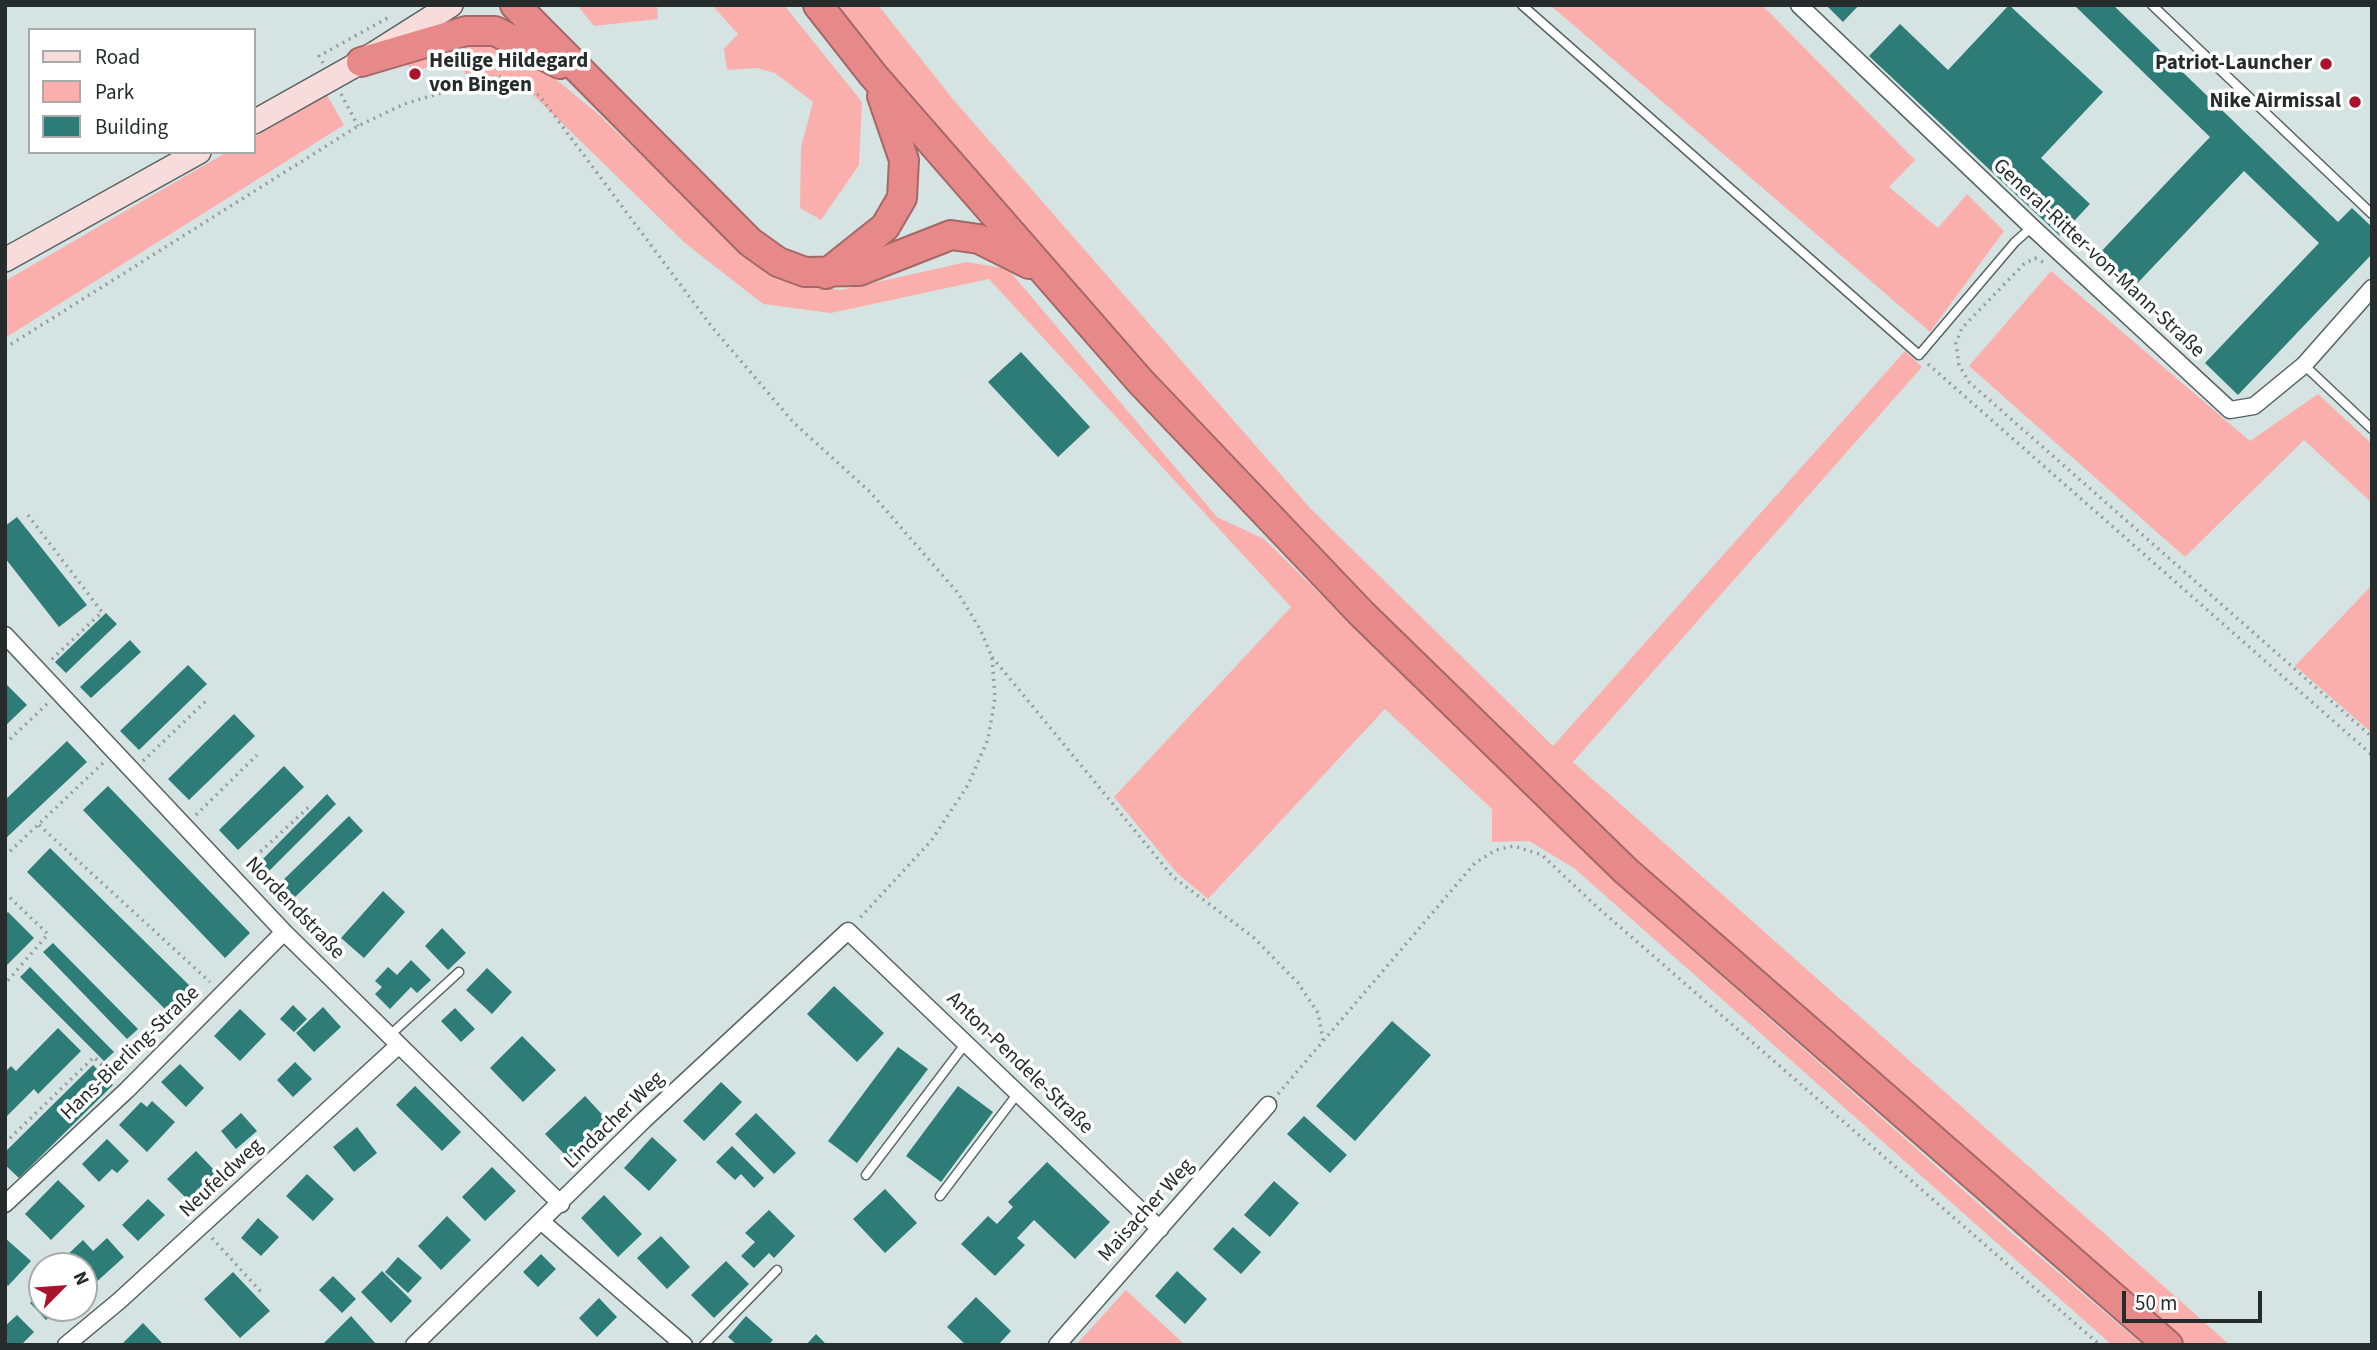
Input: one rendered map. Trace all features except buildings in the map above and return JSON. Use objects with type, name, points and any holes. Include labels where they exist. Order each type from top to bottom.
[{"type":"highway","points":[[515,5],[581,75],[750,242],[778,262],[805,272],[826,274],[859,271],[951,235],[979,239],[1041,270]]},
{"type":"highway","points":[[818,5],[873,75],[1041,270],[1202,449],[1362,614],[1626,871],[2168,1345]]},
{"type":"highway","points":[[361,62],[466,31],[495,31],[581,75]]},
{"type":"highway","points":[[826,274],[885,227],[902,198],[904,160],[873,75]]},
{"type":"street","points":[[256,121],[361,62],[451,5]]},
{"type":"street","name":"General-Ritter-von-Mann-Straße","points":[[1799,5],[2032,227],[2230,410],[2255,406],[2304,365],[2372,288]]},
{"type":"street","points":[[5,260],[194,154]]},
{"type":"street","name":"Nordendstraße","points":[[5,635],[284,932],[561,1204]]},
{"type":"street","name":"Anton-Pendele-Straße","points":[[848,931],[1160,1228]]},
{"type":"street","name":"Lindacher Weg","points":[[414,1345],[644,1120],[848,931]]},
{"type":"street","name":"Hans-Bierling-Straße","points":[[5,1204],[127,1090],[284,932]]},
{"type":"street","name":"Neufeldweg","points":[[70,1344],[202,1226],[395,1040]]},
{"type":"street","name":"Maisacher Weg","points":[[1057,1345],[1268,1105]]},
{"type":"street","points":[[542,1222],[684,1345]]},
{"type":"lane","points":[[1522,5],[1919,355],[2015,242],[2032,227]]},
{"type":"lane","points":[[2152,5],[2372,214]]},
{"type":"lane","points":[[2304,365],[2372,429]]},
{"type":"lane","points":[[395,1040],[459,972]]},
{"type":"lane","points":[[866,1175],[966,1043]]},
{"type":"lane","points":[[940,1196],[1018,1093]]},
{"type":"lane","points":[[704,1345],[777,1270]]},
{"type":"path","points":[[5,348],[358,127],[404,104],[497,76],[539,95],[712,327],[793,422],[870,492],[958,593],[980,629],[992,657],[1173,877],[1253,936],[1298,984],[1318,1013],[1323,1040]]},
{"type":"path","points":[[332,78],[358,127]]},
{"type":"path","points":[[2045,263],[2035,258],[2024,264],[1962,328],[1956,343],[1959,365],[1969,382],[2372,737]]},
{"type":"path","points":[[1919,355],[2372,755]]},
{"type":"path","points":[[28,515],[102,612],[39,671]]},
{"type":"path","points":[[848,931],[931,841],[968,785],[988,739],[995,698],[992,657]]},
{"type":"path","points":[[5,744],[59,692]]},
{"type":"path","points":[[133,770],[208,699]]},
{"type":"path","points":[[5,856],[116,751]]},
{"type":"path","points":[[185,826],[257,755]]},
{"type":"path","points":[[233,877],[311,805]]},
{"type":"path","points":[[39,825],[222,993]]},
{"type":"path","points":[[1268,1105],[1475,863],[1496,850],[1514,846],[1542,855],[1596,906],[2100,1345]]},
{"type":"path","points":[[5,893],[48,934],[5,984]]},
{"type":"path","points":[[5,1143],[94,1057],[127,1090]]},
{"type":"path","points":[[202,1226],[262,1293]]},
{"type":"green space","points":[[577,5],[657,5],[658,19],[594,26]]},
{"type":"green space","points":[[712,5],[784,5],[862,102],[859,165],[821,220],[800,208],[801,147],[813,102],[775,73],[757,68],[727,70],[724,49],[738,34]]},
{"type":"green space","points":[[831,5],[878,5],[952,98],[1310,508],[1553,746],[1905,351],[1922,367],[1573,762],[2230,1345],[2185,1345],[2024,1210],[1633,860],[1280,517],[1060,278]]},
{"type":"green space","points":[[1550,5],[1762,5],[1915,160],[1889,187],[1938,228],[1967,194],[2004,231],[1930,332]]},
{"type":"green space","points":[[487,38],[542,68],[597,113],[742,252],[793,283],[841,290],[967,262],[1008,269],[1217,517],[1264,539],[1615,882],[2007,1229],[2143,1345],[2112,1345],[1574,868],[1529,841],[1492,842],[1492,809],[1385,709],[1208,899],[1177,873],[1114,797],[1291,607],[989,279],[831,313],[763,304],[685,243],[522,84],[504,76],[468,77],[455,60],[414,71],[404,62]]},
{"type":"green space","points":[[327,95],[344,125],[5,338],[5,281],[224,154],[256,154],[256,136]]},
{"type":"green space","points":[[2051,271],[2250,441],[2318,394],[2372,444],[2372,503],[2304,440],[2185,557],[1969,366]]},
{"type":"green space","points":[[2372,585],[2372,733],[2295,666]]},
{"type":"green space","points":[[1126,1290],[1185,1345],[1076,1345]]},
{"type":"place","name":"Patriot-Launcher","points":[[2326,64]]},
{"type":"place","name":"Heilige Hildegard von Bingen","points":[[415,74]]},
{"type":"place","name":"Nike Airmissal","points":[[2355,102]]}]
